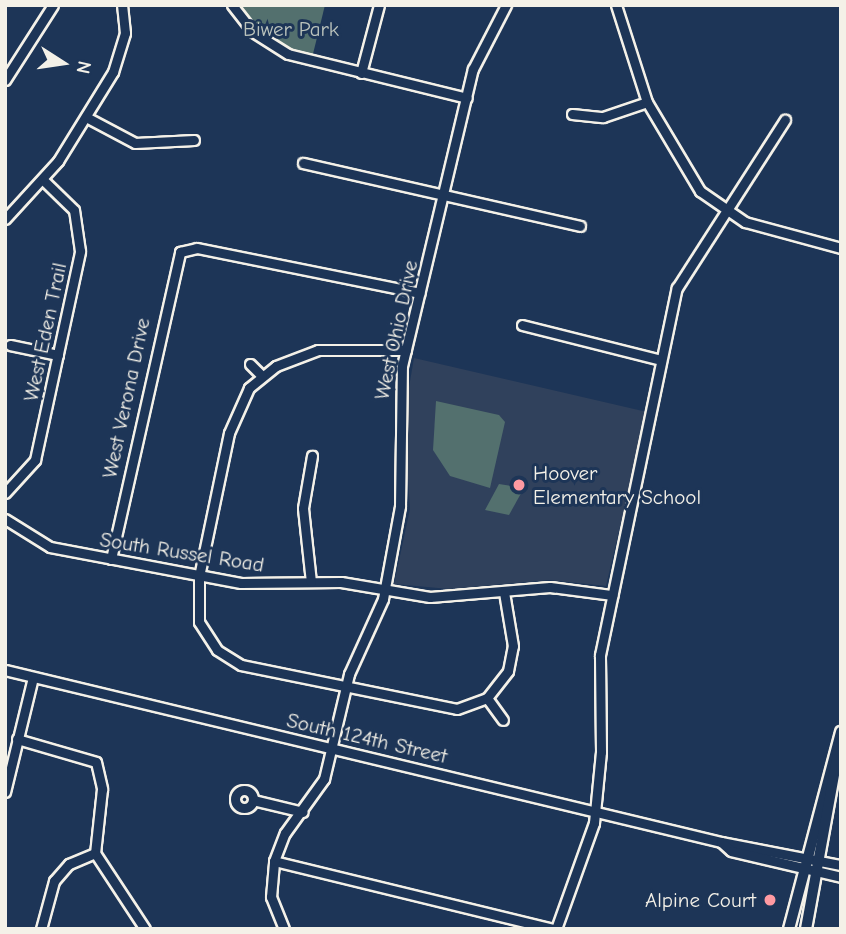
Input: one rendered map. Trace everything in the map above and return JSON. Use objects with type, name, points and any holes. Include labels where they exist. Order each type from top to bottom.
[{"type":"main road","points":[[789,929],[841,732]]},
{"type":"main road","points":[[806,929],[821,859],[841,732]]},
{"type":"street","points":[[5,80],[53,5]]},
{"type":"street","points":[[5,219],[43,180],[86,117],[122,48],[122,5]]},
{"type":"street","points":[[232,5],[280,50],[361,73],[467,98]]},
{"type":"street","points":[[361,73],[379,5]]},
{"type":"street","name":"West Ohio Drive","points":[[284,929],[271,897],[274,861],[285,833],[303,812],[324,779],[346,685],[385,589],[400,506],[397,411],[406,350],[483,42],[506,5]]},
{"type":"street","points":[[616,5],[647,102],[685,174],[724,210],[754,226],[841,248]]},
{"type":"street","points":[[572,114],[603,117],[647,102]]},
{"type":"street","points":[[86,117],[135,143],[194,140]]},
{"type":"street","points":[[274,861],[555,929],[595,811],[598,667],[641,452],[681,277],[785,120]]},
{"type":"street","points":[[303,163],[580,226]]},
{"type":"street","name":"West Eden Trail","points":[[5,493],[35,460],[81,230],[74,210],[43,180]]},
{"type":"street","name":"West Verona Drive","points":[[111,559],[174,260],[184,249],[420,293]]},
{"type":"street","points":[[522,325],[661,360]]},
{"type":"street","points":[[10,345],[58,355]]},
{"type":"street","points":[[406,350],[318,350],[262,376],[232,418],[199,576],[199,622],[226,657],[447,709],[487,698],[511,661],[504,592]]},
{"type":"street","points":[[250,364],[262,376]]},
{"type":"street","points":[[311,582],[303,508],[313,456]]},
{"type":"street","name":"South Russel Road","points":[[5,519],[44,545],[199,576],[311,582],[454,597],[550,587],[612,595]]},
{"type":"street","name":"South 124th Street","points":[[5,670],[721,842],[807,855],[841,865]]},
{"type":"street","points":[[5,792],[33,677]]},
{"type":"street","points":[[487,698],[503,720]]},
{"type":"street","points":[[17,739],[96,762],[102,789],[95,853],[145,929]]},
{"type":"street","points":[[253,800],[303,812]]},
{"type":"street","name":"South 124th Street","points":[[721,842],[731,850],[841,877]]},
{"type":"street","points":[[41,929],[54,881],[69,863],[95,853]]},
{"type":"shaded area","name":"Hoover Elementary School","points":[[414,358],[647,412],[606,586],[549,580],[449,589],[394,584],[410,509],[404,416]]},
{"type":"green space","name":"Biwer Park","points":[[232,5],[325,5],[311,62],[272,46]]},
{"type":"green space","points":[[436,401],[499,415],[505,422],[490,488],[450,476],[433,450]]},
{"type":"green space","points":[[499,484],[524,488],[509,515],[485,510]]},
{"type":"place","name":"Hoover Elementary School","points":[[519,485]]},
{"type":"place","name":"Alpine Court","points":[[770,900]]}]
